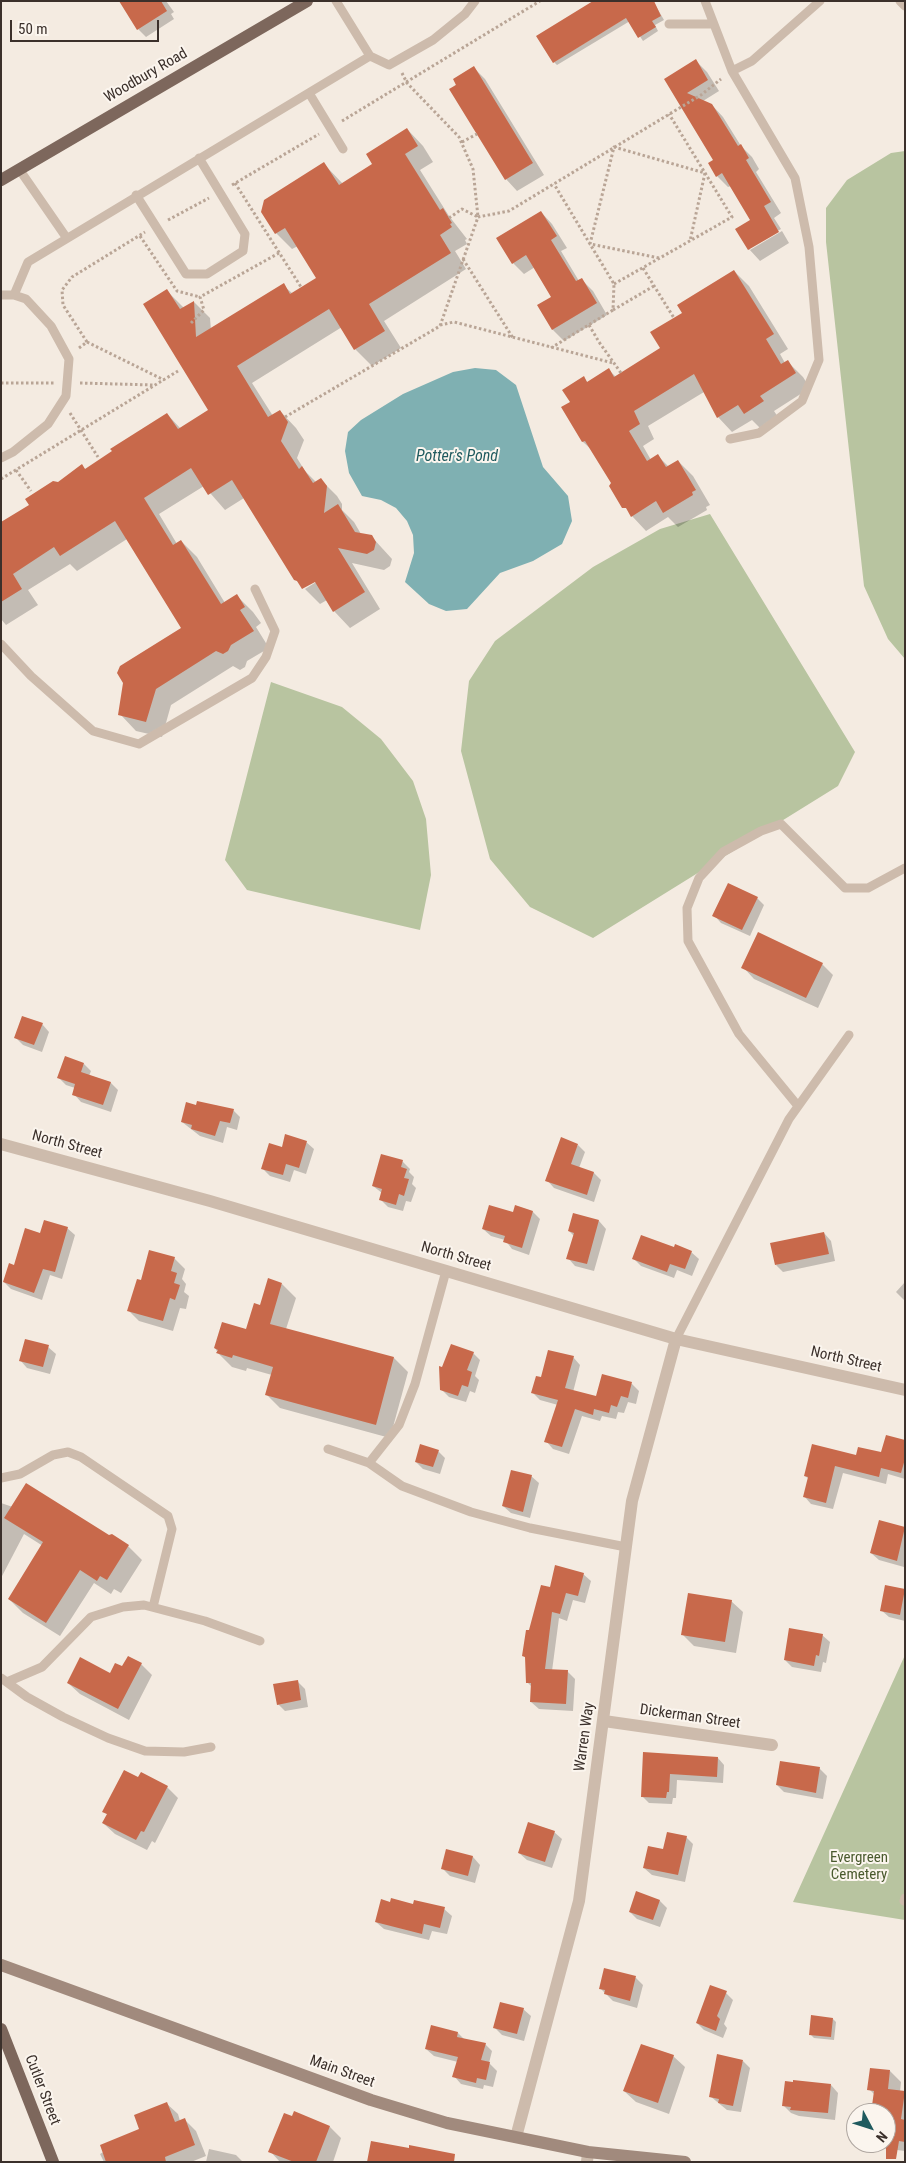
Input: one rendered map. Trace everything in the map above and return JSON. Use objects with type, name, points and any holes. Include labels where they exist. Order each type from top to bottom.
[{"type":"main road","name":"Woodbury Road","points":[[1,180],[307,1]]},
{"type":"main road","name":"Main Street","points":[[1,1965],[371,2100],[447,2123],[516,2137],[587,2157],[685,2162]]},
{"type":"main road","name":"Cutler Street","points":[[1,2029],[52,2162]]},
{"type":"street","name":"North Street","points":[[1,1144],[210,1202],[676,1339],[905,1390]]},
{"type":"street","name":"Warren Way","points":[[516,2137],[579,1901],[632,1501],[676,1339]]},
{"type":"street","name":"Dickerman Street","points":[[604,1721],[772,1745]]},
{"type":"lane","points":[[336,1],[370,56],[389,65],[433,40],[465,14],[475,1]]},
{"type":"lane","points":[[705,1],[732,71],[796,178],[808,247],[819,360],[802,402],[759,433],[730,439]]},
{"type":"lane","points":[[732,71],[752,61],[820,1]]},
{"type":"lane","points":[[900,1],[905,6]]},
{"type":"lane","points":[[669,24],[714,24]]},
{"type":"lane","points":[[14,294],[28,262],[66,237],[370,56]]},
{"type":"lane","points":[[309,93],[342,149]]},
{"type":"lane","points":[[136,195],[186,274],[206,274],[243,251],[245,234],[199,158]]},
{"type":"lane","points":[[19,169],[66,237]]},
{"type":"lane","points":[[1,295],[14,294],[26,299],[51,326],[69,359],[66,396],[48,424],[13,452],[1,458]]},
{"type":"lane","points":[[1,644],[31,676],[93,731],[139,744],[252,678],[266,657],[275,631],[255,588]]},
{"type":"lane","points":[[798,1106],[739,1034],[688,941],[687,908],[699,878],[723,852],[761,831],[781,824],[844,888],[868,888],[905,868]]},
{"type":"lane","points":[[676,1339],[789,1119],[849,1034]]},
{"type":"lane","points":[[369,1463],[399,1425],[415,1384],[446,1271]]},
{"type":"lane","points":[[328,1448],[369,1463],[402,1486],[471,1512],[530,1528],[626,1547]]},
{"type":"lane","points":[[1,1478],[20,1474],[54,1455],[68,1452],[81,1457],[168,1516],[172,1529],[153,1607]]},
{"type":"lane","points":[[4,1680],[42,1667],[91,1617],[123,1606],[144,1605],[153,1607],[205,1621],[260,1641]]},
{"type":"lane","points":[[4,1680],[63,1717],[108,1738],[144,1751],[184,1752],[211,1746]]},
{"type":"path","points":[[396,61],[407,83],[438,113],[462,142],[473,169],[478,217],[440,326]]},
{"type":"path","points":[[449,218],[462,209],[478,217],[509,211],[701,95],[732,71]]},
{"type":"path","points":[[614,284],[732,217],[669,114]]},
{"type":"path","points":[[462,142],[477,134]]},
{"type":"path","points":[[614,147],[705,174]]},
{"type":"path","points":[[590,244],[614,147]]},
{"type":"path","points":[[690,241],[705,174]]},
{"type":"path","points":[[235,183],[301,288]]},
{"type":"path","points":[[554,184],[614,284],[613,310]]},
{"type":"path","points":[[590,244],[659,258]]},
{"type":"path","points":[[190,322],[204,310],[200,298],[279,253]]},
{"type":"path","points":[[464,259],[514,338]]},
{"type":"path","points":[[644,268],[674,318]]},
{"type":"path","points":[[551,348],[654,286]]},
{"type":"path","points":[[285,417],[440,326],[454,322],[613,363]]},
{"type":"path","points":[[589,325],[621,373]]},
{"type":"path","points":[[87,342],[164,380]]},
{"type":"path","points":[[1,479],[178,370]]},
{"type":"path","points":[[16,470],[30,491]]},
{"type":"green space","points":[[905,151],[905,659],[888,639],[864,586],[826,242],[826,208],[847,180],[891,153]]},
{"type":"green space","points":[[710,514],[855,752],[838,786],[593,938],[530,907],[490,859],[461,751],[469,681],[495,641],[593,567],[660,529]]},
{"type":"green space","points":[[271,682],[342,707],[381,739],[413,781],[426,819],[431,875],[420,930],[247,890],[225,860]]},
{"type":"green space","name":"Evergreen Cemetery","points":[[905,1655],[905,1920],[793,1902]]},
{"type":"water","name":"Potter's Pond","points":[[475,368],[496,370],[516,385],[543,467],[568,496],[572,521],[562,544],[533,561],[500,573],[467,609],[446,611],[429,604],[405,582],[414,553],[413,535],[407,521],[396,508],[381,500],[362,496],[349,473],[345,451],[348,432],[361,420],[403,394],[453,372]]},
{"type":"building","points":[[119,1],[161,1],[167,11],[137,30]]},
{"type":"building","points":[[593,1],[654,1],[661,16],[652,21],[656,27],[638,38],[626,18],[553,63],[536,36]]},
{"type":"building","points":[[696,59],[708,80],[687,93],[712,104],[738,146],[741,144],[749,158],[746,160],[771,202],[764,206],[779,232],[748,250],[735,229],[750,220],[722,173],[716,177],[708,163],[713,160],[664,79]]},
{"type":"building","points":[[474,66],[533,163],[505,180],[449,89],[456,85],[453,79]]},
{"type":"building","points":[[407,128],[418,146],[405,154],[440,210],[443,208],[452,223],[450,224],[452,227],[440,235],[451,253],[369,304],[385,331],[354,350],[329,309],[237,366],[268,417],[280,410],[288,422],[281,441],[299,469],[302,466],[313,483],[321,478],[327,486],[324,513],[338,504],[355,532],[372,535],[376,542],[374,550],[367,554],[338,548],[365,592],[333,612],[315,582],[302,589],[297,581],[294,580],[232,480],[208,495],[191,468],[144,498],[173,545],[181,540],[221,604],[237,594],[245,607],[240,610],[254,631],[231,645],[228,651],[223,654],[216,651],[156,689],[146,722],[118,715],[123,683],[117,673],[120,666],[181,628],[115,521],[60,556],[54,547],[13,574],[22,589],[1,602],[1,522],[29,505],[25,499],[53,481],[58,482],[82,464],[85,469],[112,451],[110,449],[167,413],[178,429],[208,410],[143,304],[167,289],[180,309],[194,301],[196,337],[284,283],[290,294],[316,278],[285,228],[275,234],[261,212],[264,200],[324,162],[339,185],[372,164],[366,154]]},
{"type":"building","points":[[541,211],[557,236],[551,240],[576,281],[582,278],[597,303],[552,330],[537,305],[551,297],[526,255],[512,264],[496,238]]},
{"type":"building","points":[[734,270],[774,334],[766,339],[781,364],[788,360],[796,373],[760,396],[764,401],[744,414],[738,405],[717,418],[694,374],[634,411],[640,424],[629,431],[647,461],[658,454],[666,467],[678,460],[696,490],[692,492],[693,495],[663,513],[656,501],[631,517],[626,508],[622,508],[609,486],[611,483],[585,441],[582,442],[561,407],[570,402],[562,390],[584,376],[587,382],[609,368],[614,377],[660,348],[650,332],[682,313],[677,305]]},
{"type":"building","points":[[728,883],[758,897],[742,930],[712,916]]},
{"type":"building","points":[[758,932],[823,963],[806,998],[741,968]]},
{"type":"building","points":[[22,1016],[43,1023],[34,1045],[14,1038]]},
{"type":"building","points":[[65,1056],[84,1063],[81,1072],[111,1082],[103,1105],[72,1095],[75,1084],[57,1078]]},
{"type":"building","points":[[197,1101],[234,1109],[230,1123],[220,1121],[215,1136],[191,1129],[192,1125],[181,1122],[186,1102],[196,1105]]},
{"type":"building","points":[[285,1134],[307,1141],[299,1168],[286,1164],[283,1175],[261,1169],[269,1143],[282,1147]]},
{"type":"building","points":[[561,1137],[578,1144],[571,1164],[594,1172],[587,1195],[545,1181]]},
{"type":"building","points":[[381,1154],[403,1160],[401,1167],[407,1169],[404,1178],[409,1179],[404,1196],[399,1194],[396,1205],[379,1200],[382,1189],[372,1186]]},
{"type":"building","points":[[489,1205],[513,1212],[515,1205],[533,1211],[522,1248],[503,1242],[505,1236],[482,1229]]},
{"type":"building","points":[[573,1213],[599,1220],[587,1264],[566,1259],[574,1233],[568,1231]]},
{"type":"building","points":[[44,1220],[68,1227],[55,1272],[43,1269],[34,1293],[3,1282],[9,1263],[14,1265],[25,1228],[40,1233]]},
{"type":"building","points":[[824,1232],[829,1254],[775,1265],[770,1243]]},
{"type":"building","points":[[641,1235],[674,1247],[675,1244],[692,1251],[685,1269],[670,1264],[667,1272],[632,1259]]},
{"type":"building","points":[[149,1250],[175,1257],[171,1271],[177,1273],[174,1283],[180,1285],[175,1300],[170,1298],[163,1321],[127,1311],[137,1279],[141,1280]]},
{"type":"building","points":[[268,1278],[282,1283],[270,1324],[394,1357],[376,1425],[265,1395],[273,1367],[233,1355],[232,1358],[216,1353],[218,1350],[214,1348],[222,1322],[246,1329],[254,1303],[260,1305]]},
{"type":"building","points":[[25,1339],[49,1345],[43,1367],[19,1361]]},
{"type":"building","points":[[451,1344],[474,1352],[467,1370],[472,1372],[468,1387],[462,1385],[458,1396],[440,1390],[439,1366],[442,1367]]},
{"type":"building","points":[[548,1350],[574,1356],[565,1388],[596,1396],[602,1374],[632,1382],[628,1398],[621,1396],[617,1407],[611,1405],[609,1413],[594,1409],[593,1415],[575,1409],[562,1447],[544,1442],[558,1400],[531,1393],[536,1376],[541,1377]]},
{"type":"building","points":[[886,1435],[905,1440],[905,1459],[901,1473],[881,1468],[879,1477],[835,1466],[826,1503],[803,1497],[808,1477],[804,1476],[812,1444],[856,1455],[858,1447],[881,1452]]},
{"type":"building","points":[[420,1444],[439,1450],[433,1467],[415,1462]]},
{"type":"building","points":[[511,1470],[532,1475],[523,1512],[502,1506]]},
{"type":"building","points":[[26,1483],[109,1535],[112,1534],[129,1545],[107,1580],[100,1576],[97,1581],[80,1570],[46,1623],[8,1599],[43,1542],[4,1518]]},
{"type":"building","points":[[879,1520],[905,1527],[897,1561],[870,1553]]},
{"type":"building","points":[[555,1565],[584,1573],[578,1596],[566,1593],[560,1614],[552,1612],[545,1669],[568,1670],[566,1704],[530,1702],[531,1683],[526,1683],[525,1657],[522,1656],[526,1630],[529,1630],[541,1585],[550,1587]]},
{"type":"building","points":[[885,1585],[905,1589],[900,1615],[880,1611]]},
{"type":"building","points":[[688,1593],[732,1600],[725,1642],[681,1635]]},
{"type":"building","points":[[789,1628],[823,1634],[819,1656],[816,1655],[814,1666],[784,1660]]},
{"type":"building","points":[[128,1656],[142,1663],[118,1709],[67,1683],[80,1657],[110,1673],[115,1663],[122,1666]]},
{"type":"building","points":[[298,1680],[301,1700],[277,1705],[273,1684]]},
{"type":"building","points":[[643,1752],[718,1757],[717,1777],[670,1774],[669,1792],[667,1792],[666,1798],[641,1797]]},
{"type":"building","points":[[780,1761],[820,1767],[816,1793],[776,1785]]},
{"type":"building","points":[[124,1770],[138,1777],[141,1772],[168,1786],[144,1832],[141,1831],[136,1840],[102,1823],[107,1814],[102,1812]]},
{"type":"building","points":[[528,1822],[555,1831],[545,1862],[518,1853]]},
{"type":"building","points":[[667,1832],[687,1836],[678,1875],[643,1868],[648,1846],[663,1849]]},
{"type":"building","points":[[446,1849],[473,1856],[468,1876],[441,1869]]},
{"type":"building","points":[[636,1891],[660,1900],[653,1920],[629,1912]]},
{"type":"building","points":[[391,1898],[413,1904],[414,1900],[445,1907],[440,1928],[424,1924],[422,1934],[375,1922],[381,1899],[390,1902]]},
{"type":"building","points":[[604,1968],[636,1976],[630,2001],[604,1994],[605,1990],[599,1989]]},
{"type":"building","points":[[710,1985],[727,1991],[717,2016],[720,2019],[716,2031],[696,2023]]},
{"type":"building","points":[[500,2002],[524,2008],[517,2034],[493,2028]]},
{"type":"building","points":[[811,2015],[833,2018],[831,2037],[809,2035]]},
{"type":"building","points":[[431,2025],[458,2032],[457,2037],[486,2043],[481,2060],[490,2062],[486,2080],[477,2078],[476,2083],[452,2077],[458,2057],[425,2049]]},
{"type":"building","points":[[641,2044],[674,2055],[658,2103],[623,2091]]},
{"type":"building","points":[[717,2054],[743,2060],[733,2106],[718,2103],[719,2099],[709,2097]]},
{"type":"building","points":[[870,2068],[890,2070],[888,2089],[905,2091],[901,2119],[905,2120],[905,2142],[899,2141],[896,2159],[886,2159],[886,2153],[896,2153],[896,2103],[872,2103],[874,2091],[867,2090]]},
{"type":"building","points":[[793,2080],[831,2084],[828,2113],[790,2110],[791,2107],[782,2106],[785,2081],[793,2082]]},
{"type":"building","points":[[167,2102],[175,2122],[185,2118],[195,2145],[165,2157],[166,2162],[106,2162],[100,2145],[139,2129],[134,2115]]},
{"type":"building","points":[[294,2111],[330,2126],[316,2162],[294,2162],[268,2152],[284,2113],[292,2116]]},
{"type":"building","points":[[371,2141],[409,2148],[409,2145],[455,2154],[454,2162],[367,2162]]}]
